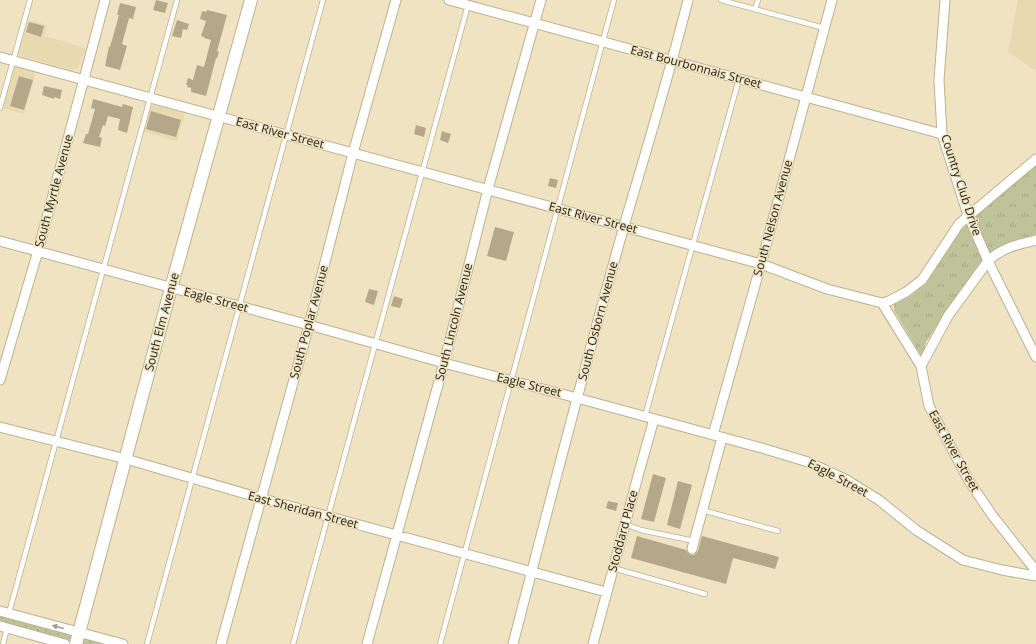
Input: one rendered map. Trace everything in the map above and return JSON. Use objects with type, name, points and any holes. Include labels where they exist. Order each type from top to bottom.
[{"type":"street","name":"South Myrtle Avenue","points":[[0,380],[38,251],[106,0]]},
{"type":"street","name":"South Elm Avenue","points":[[77,638],[171,288],[251,0]]},
{"type":"street","name":"South Poplar Avenue","points":[[221,644],[260,498],[309,325],[353,153],[396,0]]},
{"type":"street","name":"East Bourbonnais Street","points":[[449,0],[942,134]]},
{"type":"street","name":"South Lincoln Avenue","points":[[367,644],[444,364],[488,190],[541,0]]},
{"type":"street","name":"South Osborn Avenue","points":[[513,644],[577,398],[688,0]]},
{"type":"street","name":"South Nelson Avenue","points":[[713,435],[832,0]]},
{"type":"street","name":"Country Club Drive","points":[[945,0],[939,80],[942,134],[968,215],[988,261],[1036,357]]},
{"type":"street","name":"East River Street","points":[[0,57],[693,245],[761,264],[827,289],[882,303],[921,366],[929,406],[969,481],[992,515],[1036,571]]},
{"type":"street","points":[[882,303],[906,292],[922,280],[959,224],[1036,159]]},
{"type":"street","points":[[921,366],[948,316],[988,261],[996,254],[1017,244],[1036,240]]},
{"type":"street","name":"Eagle Street","points":[[0,241],[309,325],[444,364],[650,417],[808,462],[845,479],[879,500],[916,530],[963,560],[1002,570],[1036,576]]},
{"type":"street","name":"Stoddard Place","points":[[593,644],[625,524],[650,417]]},
{"type":"street","name":"East Sheridan Street","points":[[0,427],[126,459],[328,517],[606,592]]},
{"type":"street","points":[[693,545],[722,438]]},
{"type":"street","points":[[0,611],[77,638],[123,644]]},
{"type":"street","points":[[3,627],[65,644]]},
{"type":"lane","points":[[0,108],[30,0]]},
{"type":"lane","points":[[9,613],[177,0]]},
{"type":"lane","points":[[147,644],[323,0]]},
{"type":"lane","points":[[440,644],[614,0]]},
{"type":"lane","points":[[721,0],[824,28]]},
{"type":"lane","points":[[755,9],[758,0]]},
{"type":"lane","points":[[293,644],[468,5]]},
{"type":"lane","points":[[650,417],[693,245],[739,78]]},
{"type":"lane","points":[[702,510],[778,531]]},
{"type":"lane","points":[[625,524],[693,545]]},
{"type":"lane","points":[[613,568],[705,594]]},
{"type":"lane","points":[[3,627],[3,644]]},
{"type":"shaded area","points":[[1018,0],[1036,0],[1036,71],[1008,52]]},
{"type":"shaded area","points":[[28,20],[47,25],[44,36],[86,48],[78,68],[71,70],[18,55]]},
{"type":"shaded area","points":[[14,66],[36,72],[24,114],[2,108]]},
{"type":"shaded area","points":[[152,104],[185,113],[177,141],[144,132]]},
{"type":"green space","points":[[1036,165],[1036,235],[1024,238],[994,250],[976,268],[926,342],[922,357],[894,310],[894,304],[912,295],[923,286],[958,233],[998,196]]},
{"type":"green space","points":[[0,614],[71,634],[70,639],[67,641],[0,623]]},
{"type":"green space","points":[[83,638],[109,644],[81,644]]},
{"type":"building","points":[[156,0],[168,3],[165,13],[153,10]]},
{"type":"building","points":[[120,3],[136,7],[133,19],[129,18],[122,44],[127,46],[120,70],[105,66],[109,46],[110,47],[119,15],[117,15]]},
{"type":"building","points":[[207,10],[227,15],[217,51],[219,52],[206,96],[191,92],[191,88],[187,87],[188,85],[186,85],[188,78],[193,80],[197,65],[204,67],[211,40],[201,36],[206,21],[200,19],[202,11],[206,12]]},
{"type":"building","points":[[177,20],[189,24],[187,30],[183,29],[181,38],[172,36]]},
{"type":"building","points":[[29,22],[44,26],[41,37],[26,32]]},
{"type":"building","points":[[19,76],[33,80],[24,110],[10,106]]},
{"type":"building","points":[[44,86],[62,90],[60,99],[54,97],[54,99],[42,95]]},
{"type":"building","points":[[93,99],[122,107],[123,104],[133,107],[127,133],[118,130],[120,119],[108,116],[99,137],[102,138],[100,147],[83,143],[86,134],[88,134],[95,109],[91,108]]},
{"type":"building","points":[[151,111],[181,120],[176,137],[146,129]]},
{"type":"building","points":[[416,125],[426,128],[424,137],[414,134]]},
{"type":"building","points":[[442,131],[451,134],[448,143],[440,140]]},
{"type":"building","points":[[550,178],[558,180],[556,188],[548,186]]},
{"type":"building","points":[[495,227],[514,232],[506,261],[487,256]]},
{"type":"building","points":[[369,289],[378,291],[374,305],[365,302]]},
{"type":"building","points":[[394,296],[403,299],[400,308],[391,306]]},
{"type":"building","points":[[653,474],[666,478],[654,522],[641,519]]},
{"type":"building","points":[[678,481],[692,485],[680,529],[667,525]]},
{"type":"building","points":[[608,501],[618,503],[616,511],[606,508]]},
{"type":"building","points":[[637,536],[686,550],[691,555],[694,555],[698,551],[702,536],[779,557],[775,569],[733,558],[726,584],[631,558]]}]
